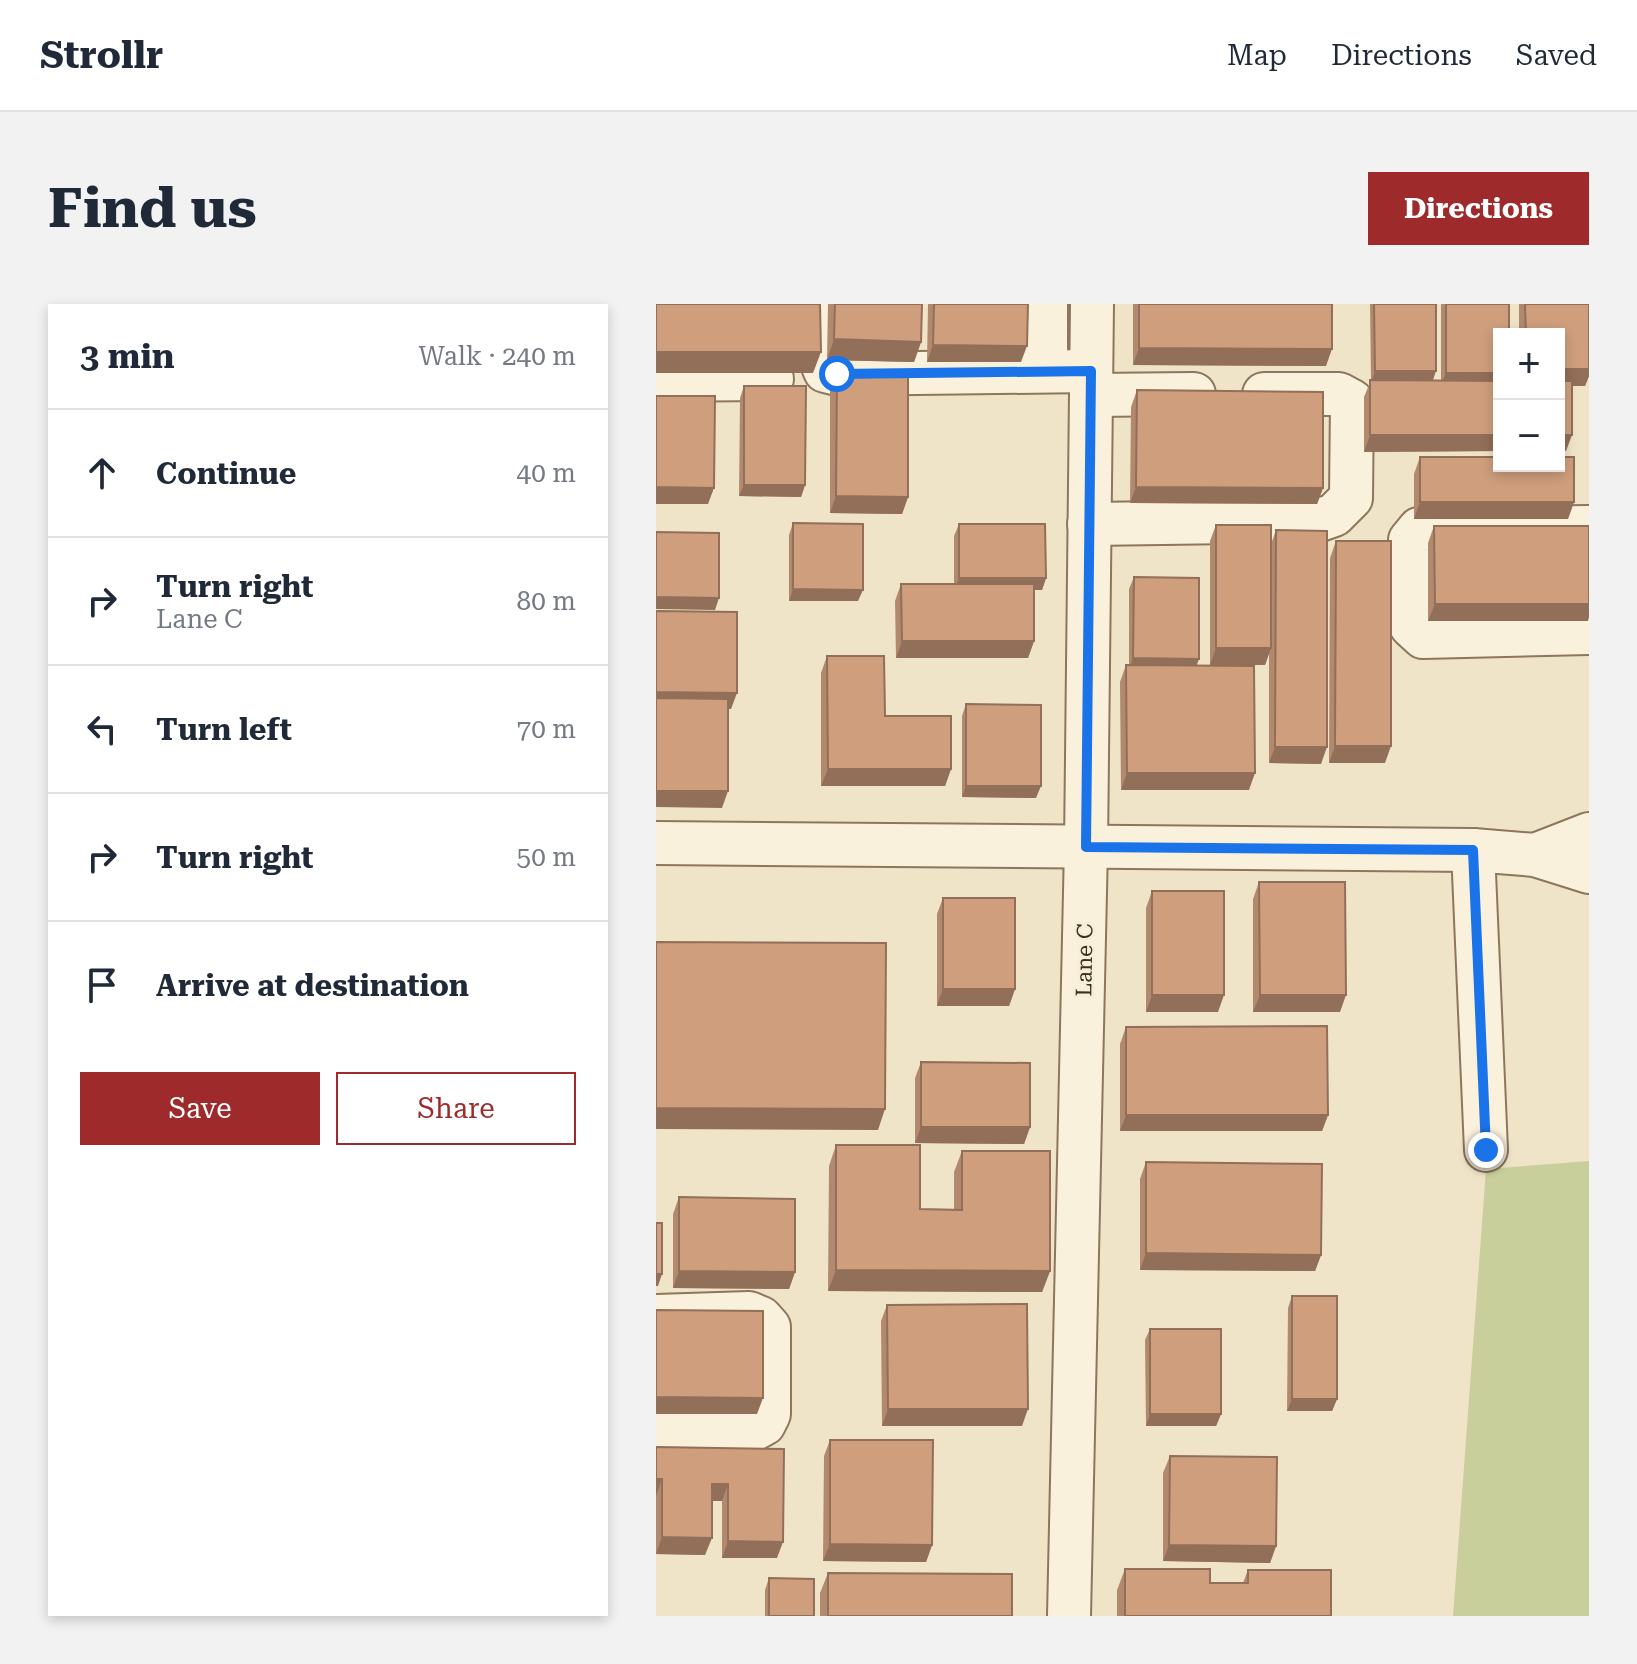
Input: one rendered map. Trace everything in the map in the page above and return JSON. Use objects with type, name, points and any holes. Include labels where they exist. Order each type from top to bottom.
[{"type":"street","points":[[821,304],[821,361],[825,371],[837,374],[1046,371],[1091,383],[1339,394],[1352,401],[1351,498],[1334,515],[1317,521],[1089,524]]},
{"type":"street","points":[[1046,304],[1046,371]]},
{"type":"street","name":"Lane C","points":[[1069,1616],[1086,847],[1092,304]]},
{"type":"street","points":[[656,380],[772,379]]},
{"type":"street","points":[[1589,527],[1419,529],[1410,540],[1411,626],[1423,637],[1589,633]]},
{"type":"street","points":[[1535,855],[1589,834]]},
{"type":"street","points":[[656,843],[1473,850],[1535,855],[1589,872]]},
{"type":"street","points":[[1473,850],[1486,1150]]},
{"type":"street","points":[[656,1316],[749,1313],[761,1318],[769,1327],[769,1414],[764,1424],[755,1429],[656,1433]]},
{"type":"green space","points":[[1589,1161],[1589,1616],[1453,1616],[1486,1169]]},
{"type":"building","points":[[656,304],[820,304],[821,352],[656,352]]},
{"type":"building","points":[[835,304],[922,304],[921,342],[834,339]]},
{"type":"building","points":[[934,304],[1028,304],[1027,346],[933,345]]},
{"type":"building","points":[[1139,304],[1332,304],[1332,349],[1139,348]]},
{"type":"building","points":[[1374,304],[1436,304],[1436,371],[1375,371]]},
{"type":"building","points":[[1446,304],[1509,304],[1509,328],[1493,328],[1493,373],[1446,373]]},
{"type":"building","points":[[1525,304],[1589,304],[1589,369],[1565,369],[1565,328],[1526,328]]},
{"type":"building","points":[[837,373],[908,374],[908,497],[836,496]]},
{"type":"building","points":[[1370,380],[1493,381],[1493,435],[1370,435]]},
{"type":"building","points":[[1565,381],[1572,381],[1572,435],[1565,435]]},
{"type":"building","points":[[744,386],[806,386],[805,485],[744,485]]},
{"type":"building","points":[[1137,390],[1323,392],[1323,488],[1136,487]]},
{"type":"building","points":[[656,396],[715,396],[714,488],[656,487]]},
{"type":"building","points":[[1420,457],[1493,457],[1493,472],[1565,472],[1565,457],[1574,457],[1574,502],[1420,502]]},
{"type":"building","points":[[793,523],[863,524],[863,590],[793,589]]},
{"type":"building","points":[[959,524],[1045,524],[1046,578],[959,578]]},
{"type":"building","points":[[1216,525],[1271,525],[1271,648],[1216,648]]},
{"type":"building","points":[[1434,526],[1589,526],[1589,604],[1435,604]]},
{"type":"building","points":[[1276,530],[1327,531],[1327,747],[1275,747]]},
{"type":"building","points":[[656,532],[719,533],[719,598],[656,597]]},
{"type":"building","points":[[1336,541],[1391,541],[1391,746],[1335,746]]},
{"type":"building","points":[[1134,577],[1199,578],[1199,659],[1133,658]]},
{"type":"building","points":[[901,584],[1034,584],[1034,641],[902,641]]},
{"type":"building","points":[[656,611],[737,612],[737,693],[656,692]]},
{"type":"building","points":[[827,656],[884,656],[885,716],[951,716],[951,769],[828,769]]},
{"type":"building","points":[[1126,665],[1254,666],[1255,773],[1127,773]]},
{"type":"building","points":[[656,698],[728,699],[728,791],[656,791]]},
{"type":"building","points":[[966,704],[1041,705],[1041,786],[966,786]]},
{"type":"building","points":[[1259,882],[1345,882],[1346,995],[1260,995]]},
{"type":"building","points":[[1152,891],[1224,891],[1224,995],[1152,995]]},
{"type":"building","points":[[943,898],[1015,898],[1015,989],[943,989]]},
{"type":"building","points":[[656,942],[886,943],[885,1109],[656,1108]]},
{"type":"building","points":[[1327,1026],[1328,1115],[1126,1115],[1126,1027]]},
{"type":"building","points":[[921,1062],[1030,1063],[1030,1127],[921,1127]]},
{"type":"building","points":[[836,1145],[920,1145],[920,1209],[962,1210],[962,1151],[1050,1151],[1050,1271],[836,1270]]},
{"type":"building","points":[[1146,1162],[1322,1164],[1321,1255],[1146,1253]]},
{"type":"building","points":[[679,1197],[795,1199],[795,1272],[679,1271]]},
{"type":"building","points":[[656,1223],[662,1223],[662,1274],[656,1274]]},
{"type":"building","points":[[1292,1296],[1337,1296],[1337,1399],[1292,1399]]},
{"type":"building","points":[[1027,1304],[1028,1409],[888,1409],[887,1305]]},
{"type":"building","points":[[656,1310],[763,1311],[763,1398],[656,1397]]},
{"type":"building","points":[[1150,1329],[1221,1329],[1221,1414],[1150,1414]]},
{"type":"building","points":[[830,1440],[933,1440],[932,1545],[830,1544]]},
{"type":"building","points":[[656,1447],[784,1449],[783,1542],[728,1541],[728,1484],[712,1484],[712,1538],[662,1537],[662,1479],[656,1479]]},
{"type":"building","points":[[1170,1456],[1277,1457],[1276,1546],[1169,1545]]},
{"type":"building","points":[[1125,1569],[1210,1569],[1210,1583],[1248,1583],[1248,1570],[1331,1570],[1331,1616],[1125,1616]]},
{"type":"building","points":[[828,1573],[1012,1574],[1012,1616],[828,1616]]},
{"type":"building","points":[[769,1578],[814,1579],[814,1616],[769,1616]]},
{"type":"route","points":[[837,374],[1091,371],[1086,847],[1473,850],[1486,1150]]}]
